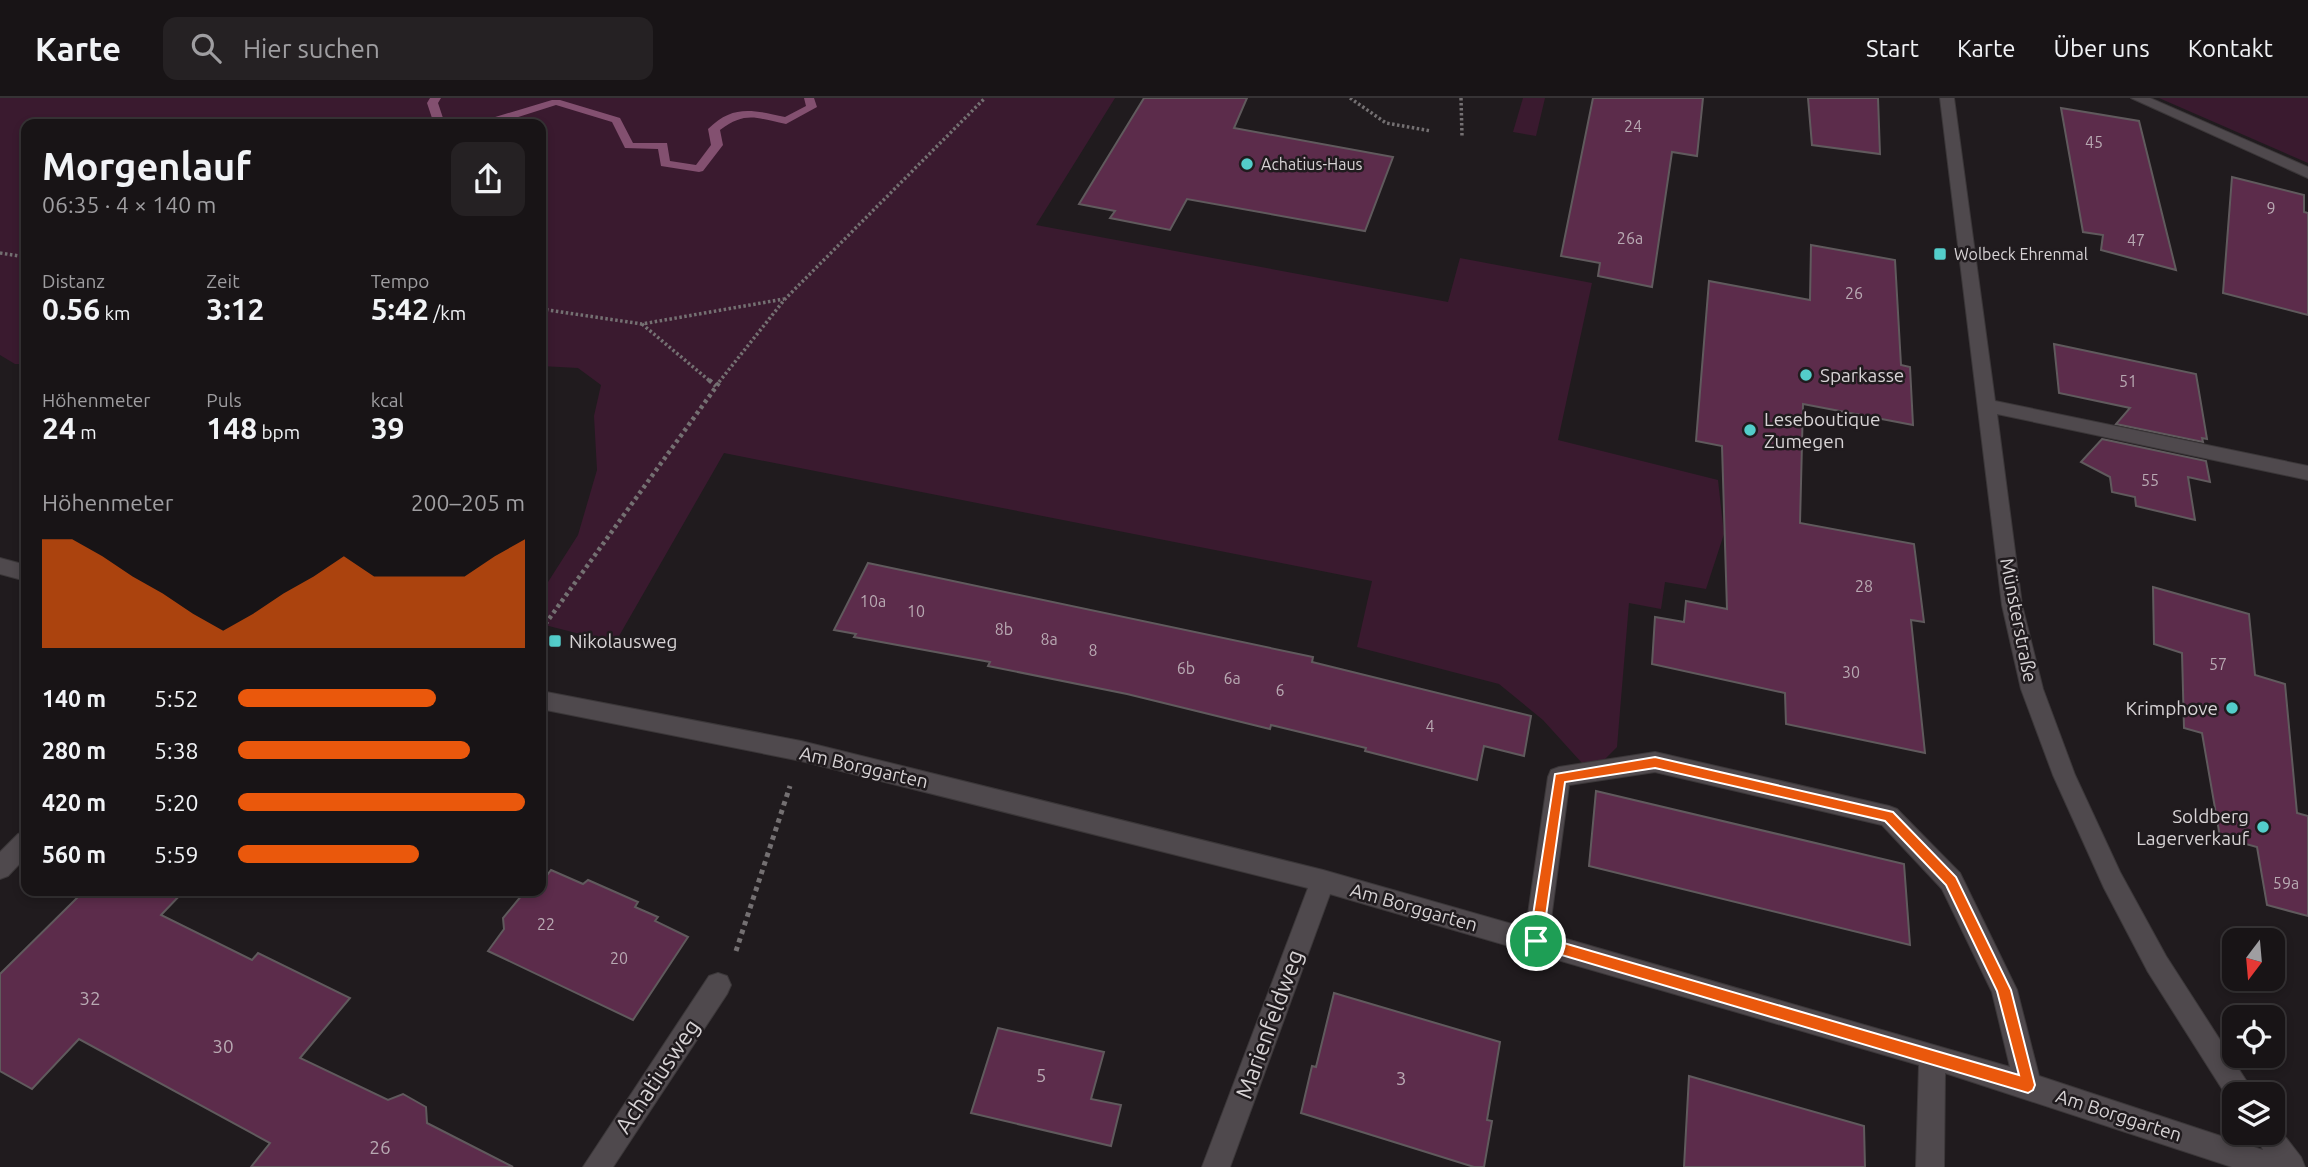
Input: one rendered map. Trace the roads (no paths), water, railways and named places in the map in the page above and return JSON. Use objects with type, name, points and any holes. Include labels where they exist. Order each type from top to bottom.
[{"type":"street","name":"Münsterstraße","points":[[1947,98],[2012,605],[2032,689],[2054,750],[2112,880],[2157,964],[2232,1082]]},
{"type":"street","points":[[2138,98],[2308,173]]},
{"type":"street","points":[[1987,406],[2308,473]]},
{"type":"street","points":[[0,566],[21,572]]},
{"type":"street","name":"Am Borggarten","points":[[546,701],[801,751],[1322,881],[1932,1056],[2028,1085],[2272,1167]]},
{"type":"street","points":[[1536,941],[1559,777],[1655,762],[1889,816],[1951,881],[2004,990],[2028,1085]]},
{"type":"street","points":[[0,869],[21,847]]},
{"type":"street","name":"Marienfeldweg","points":[[1216,1167],[1322,881]]},
{"type":"street","name":"Achatiusweg","points":[[597,1167],[718,985]]},
{"type":"street","points":[[1930,1167],[1932,1056]]},
{"type":"street","points":[[2276,1145],[2291,1167]]},
{"type":"waterway","points":[[436,98],[432,103],[438,119]]},
{"type":"waterway","points":[[501,119],[556,102],[616,120],[629,146],[663,145],[665,164],[699,169],[717,145],[714,129],[735,114],[759,115],[786,121],[812,107],[809,98]]},
{"type":"place","name":"Achatius-Haus","points":[[1247,164]]},
{"type":"place","name":"Wolbeck Ehrenmal","points":[[1940,254]]},
{"type":"place","name":"Sparkasse","points":[[1806,375]]},
{"type":"place","name":"Leseboutique Zumegen","points":[[1750,430]]},
{"type":"place","name":"Nikolausweg","points":[[555,641]]},
{"type":"place","name":"Krimphove","points":[[2232,708]]},
{"type":"place","name":"Soldberg Lagerverkauf","points":[[2263,827]]}]
